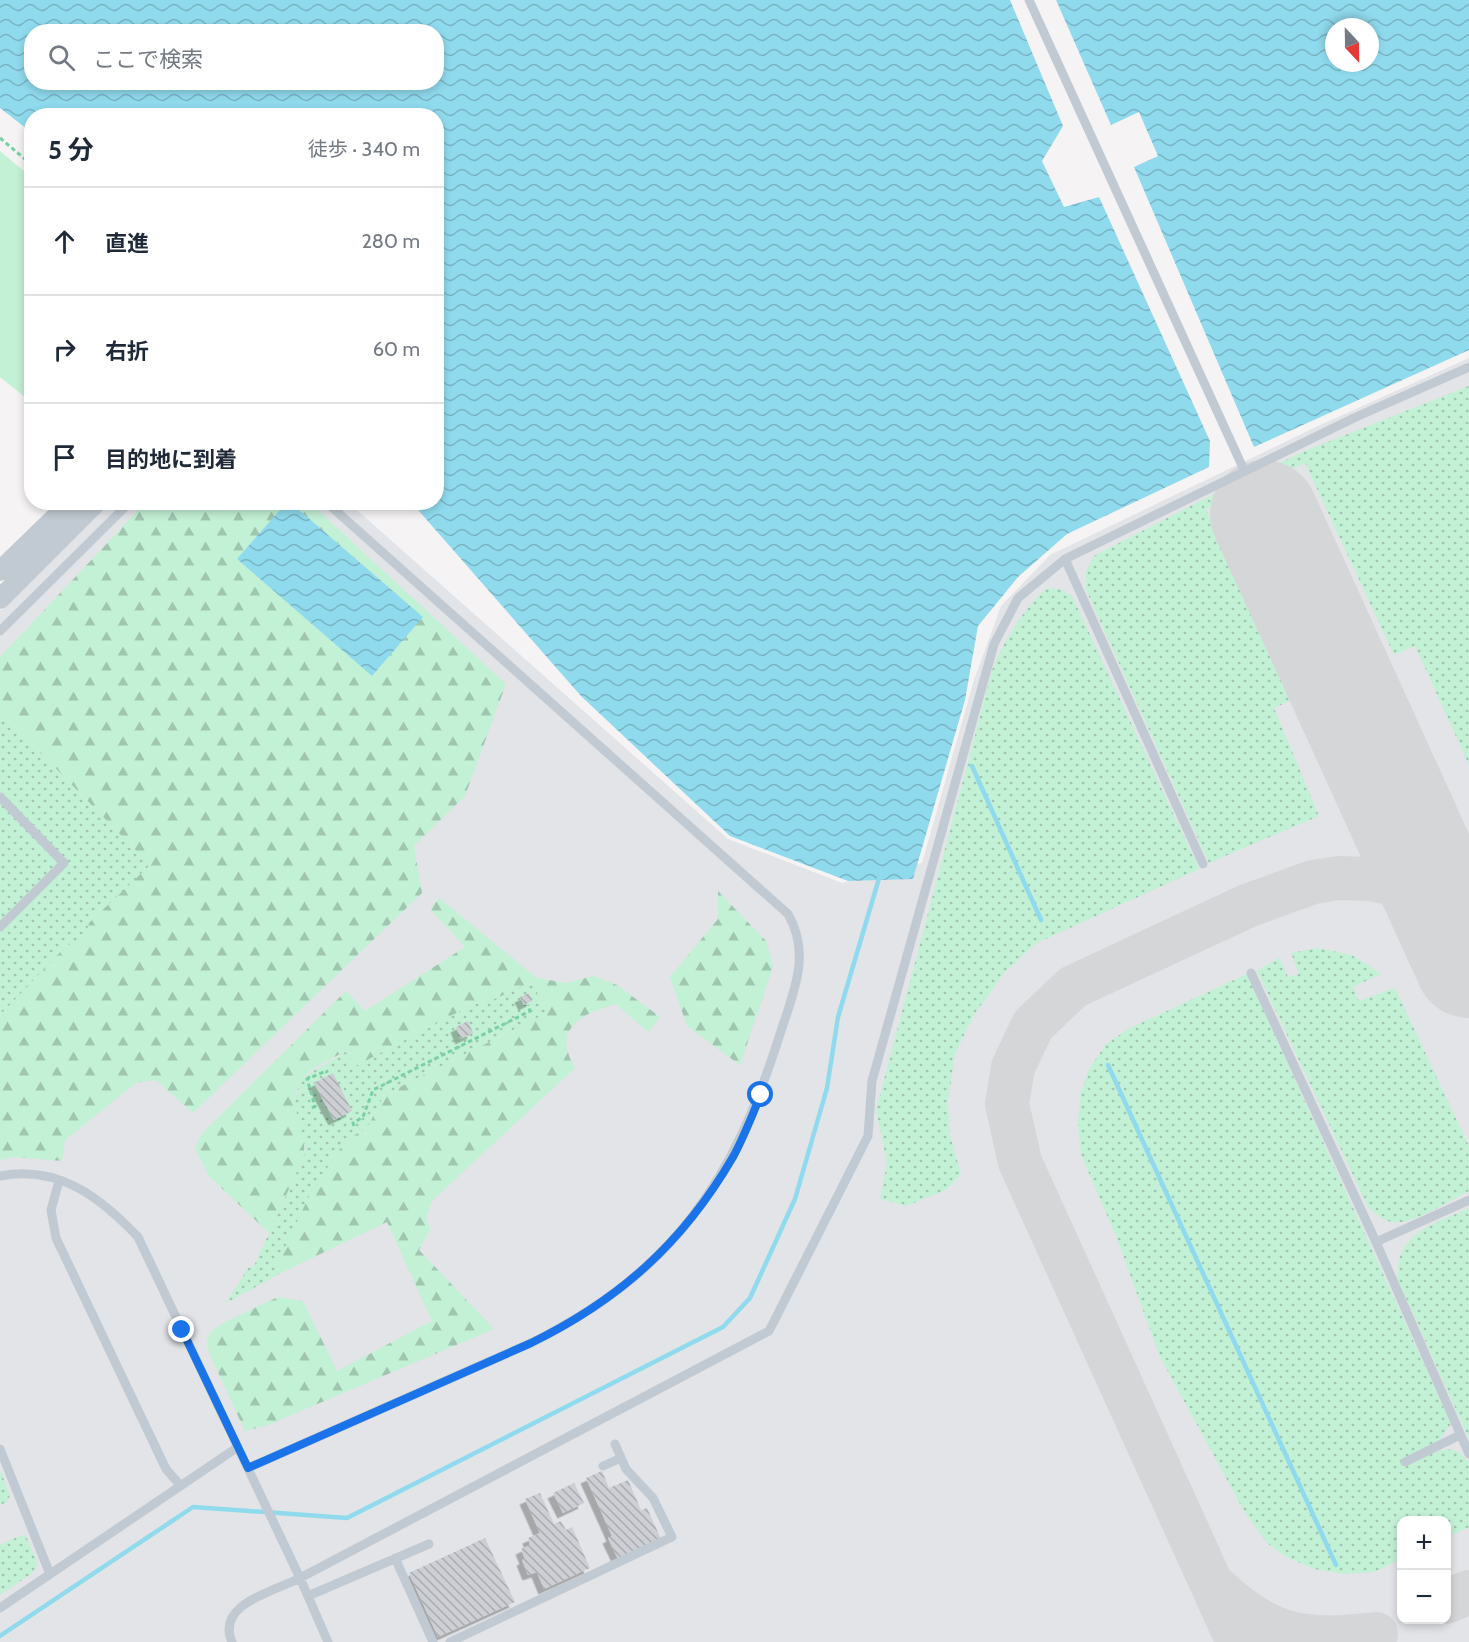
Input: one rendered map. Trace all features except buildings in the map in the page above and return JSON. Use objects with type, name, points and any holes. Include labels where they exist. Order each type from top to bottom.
[{"type":"street","points":[[0,571],[63,510]]},
{"type":"street","points":[[0,599],[89,510]]},
{"type":"lane","points":[[1029,0],[1244,471]]},
{"type":"lane","points":[[232,1642],[228,1629],[230,1620],[241,1606],[300,1578],[769,1331],[868,1136],[872,1081],[994,644],[1018,598],[1065,559],[1356,417],[1469,367]]},
{"type":"lane","points":[[0,631],[122,510]]},
{"type":"lane","points":[[248,1468],[575,1322],[618,1292],[656,1258],[698,1210],[733,1156],[761,1095],[800,971],[801,949],[796,929],[788,914],[335,510]]},
{"type":"lane","points":[[1065,559],[1203,864]]},
{"type":"lane","points":[[0,797],[64,863],[0,927]]},
{"type":"lane","points":[[1251,973],[1376,1242],[1469,1454]]},
{"type":"lane","points":[[0,1176],[12,1174],[75,1185],[108,1206],[138,1237],[300,1578],[328,1642]]},
{"type":"lane","points":[[59,1181],[51,1210],[56,1238],[166,1469],[180,1485]]},
{"type":"lane","points":[[1376,1242],[1469,1200]]},
{"type":"lane","points":[[1405,1462],[1460,1435]]},
{"type":"lane","points":[[450,1642],[672,1537],[653,1498],[626,1469],[615,1444]]},
{"type":"lane","points":[[0,1608],[238,1447]]},
{"type":"lane","points":[[0,1449],[50,1574]]},
{"type":"lane","points":[[603,1466],[621,1458]]},
{"type":"lane","points":[[308,1596],[429,1544]]},
{"type":"lane","points":[[395,1558],[433,1642]]},
{"type":"path","points":[[0,138],[24,158]]},
{"type":"path","points":[[354,1126],[352,1123],[363,1116],[373,1090],[530,1011],[528,1005]]},
{"type":"path","points":[[312,1108],[315,1106],[307,1079],[326,1071],[327,1073]]},
{"type":"shaded area","points":[[1469,358],[1469,1642],[0,1642],[0,611],[101,510],[357,510],[728,839],[842,883],[922,863],[974,680],[1001,606],[1050,555],[1316,427]]},
{"type":"green space","points":[[0,151],[24,171],[24,396],[0,377]]},
{"type":"green space","points":[[1469,386],[1469,765],[1415,646],[1394,655],[1305,463],[1206,509],[1294,699],[1274,708],[1319,816],[1209,863],[1086,590],[1086,571],[1094,556],[1202,500],[1305,451]]},
{"type":"green space","points":[[138,510],[318,510],[506,684],[465,796],[414,846],[422,893],[193,1113],[156,1080],[136,1083],[65,1140],[62,1161],[13,1157],[0,1160],[0,1015],[67,945],[84,941],[89,923],[150,865],[0,711],[0,657]]},
{"type":"green space","points":[[1047,588],[1060,589],[1072,596],[1199,869],[1035,944],[1003,974],[974,1015],[955,1054],[948,1102],[950,1135],[961,1174],[946,1190],[906,1206],[880,1199],[887,1163],[876,1110],[993,667],[1016,624]]},
{"type":"green space","points":[[0,711],[151,866],[89,923],[84,941],[73,946],[0,1015]]},
{"type":"green space","points":[[718,891],[767,942],[773,967],[740,1065],[687,1026],[670,977],[718,919]]},
{"type":"green space","points":[[439,898],[537,978],[566,983],[594,976],[617,985],[660,1017],[648,1032],[616,1004],[581,1018],[568,1033],[569,1054],[575,1068],[432,1201],[426,1218],[430,1230],[419,1250],[494,1329],[268,1425],[245,1431],[209,1353],[207,1341],[210,1332],[223,1323],[278,1297],[303,1301],[337,1371],[432,1321],[387,1222],[281,1273],[277,1264],[312,1190],[346,1140],[367,1128],[384,1095],[547,1013],[532,982],[479,1006],[477,1002],[354,1067],[346,1051],[312,1069],[304,1076],[296,1094],[296,1106],[304,1140],[303,1158],[269,1233],[209,1176],[195,1148],[202,1133],[346,991],[365,1011],[465,947],[430,909]]},
{"type":"green space","points":[[1317,948],[1352,955],[1381,974],[1353,987],[1359,1001],[1395,988],[1469,1146],[1469,1191],[1410,1220],[1388,1221],[1368,1207],[1257,971],[1279,958],[1288,977],[1299,974],[1291,953]]},
{"type":"green space","points":[[1247,974],[1451,1424],[1436,1444],[1401,1459],[1404,1467],[1430,1454],[1448,1449],[1463,1456],[1469,1465],[1469,1527],[1451,1535],[1451,1516],[1397,1516],[1397,1561],[1374,1572],[1343,1574],[1315,1569],[1288,1558],[1267,1543],[1244,1511],[1160,1357],[1116,1236],[1081,1155],[1078,1125],[1080,1095],[1089,1069],[1106,1044],[1130,1028]]},
{"type":"green space","points":[[532,982],[547,1013],[384,1095],[367,1128],[346,1140],[277,1263],[281,1273],[226,1303],[248,1268],[254,1266],[303,1158],[305,1148],[294,1105],[300,1079],[347,1051],[354,1066],[477,1002],[480,1005]]},
{"type":"green space","points":[[1469,1208],[1469,1439],[1398,1280],[1398,1264],[1402,1251],[1418,1232]]},
{"type":"green space","points":[[0,1470],[10,1495],[7,1502],[0,1505]]},
{"type":"green space","points":[[22,1535],[26,1536],[38,1565],[31,1574],[0,1595],[0,1545]]},
{"type":"water","points":[[0,0],[1010,0],[1063,126],[1042,161],[1064,207],[1099,197],[1210,441],[1209,467],[1067,534],[1018,577],[978,626],[965,700],[913,879],[848,881],[730,836],[581,696],[418,510],[444,510],[444,108],[24,108],[24,127],[0,108]]},
{"type":"water","points":[[1056,0],[1469,0],[1469,350],[1254,447],[1134,167],[1158,156],[1139,112],[1111,125]]},
{"type":"water","points":[[280,510],[299,510],[423,617],[372,676],[237,559]]},
{"type":"waterway","points":[[972,766],[1041,920]]},
{"type":"waterway","points":[[0,1636],[193,1507],[347,1518],[723,1327],[750,1298],[795,1199],[827,1088],[838,1017],[880,875]]},
{"type":"waterway","points":[[1108,1065],[1336,1565]]},
{"type":"taxiway","points":[[1238,1642],[1020,1162],[1007,1104],[1013,1067],[1033,1025],[1073,987],[1247,906],[1313,882],[1339,878],[1369,879],[1435,890]]},
{"type":"taxiway","points":[[1217,1588],[1254,1617],[1271,1627],[1289,1633],[1329,1637],[1376,1634]]},
{"type":"taxiway","points":[[1451,1600],[1469,1592]]},
{"type":"runway","points":[[1264,514],[1469,964]]},
{"type":"route","points":[[182,1330],[248,1468],[531,1343],[575,1322],[618,1292],[678,1236],[698,1210],[733,1156],[761,1095]]}]
